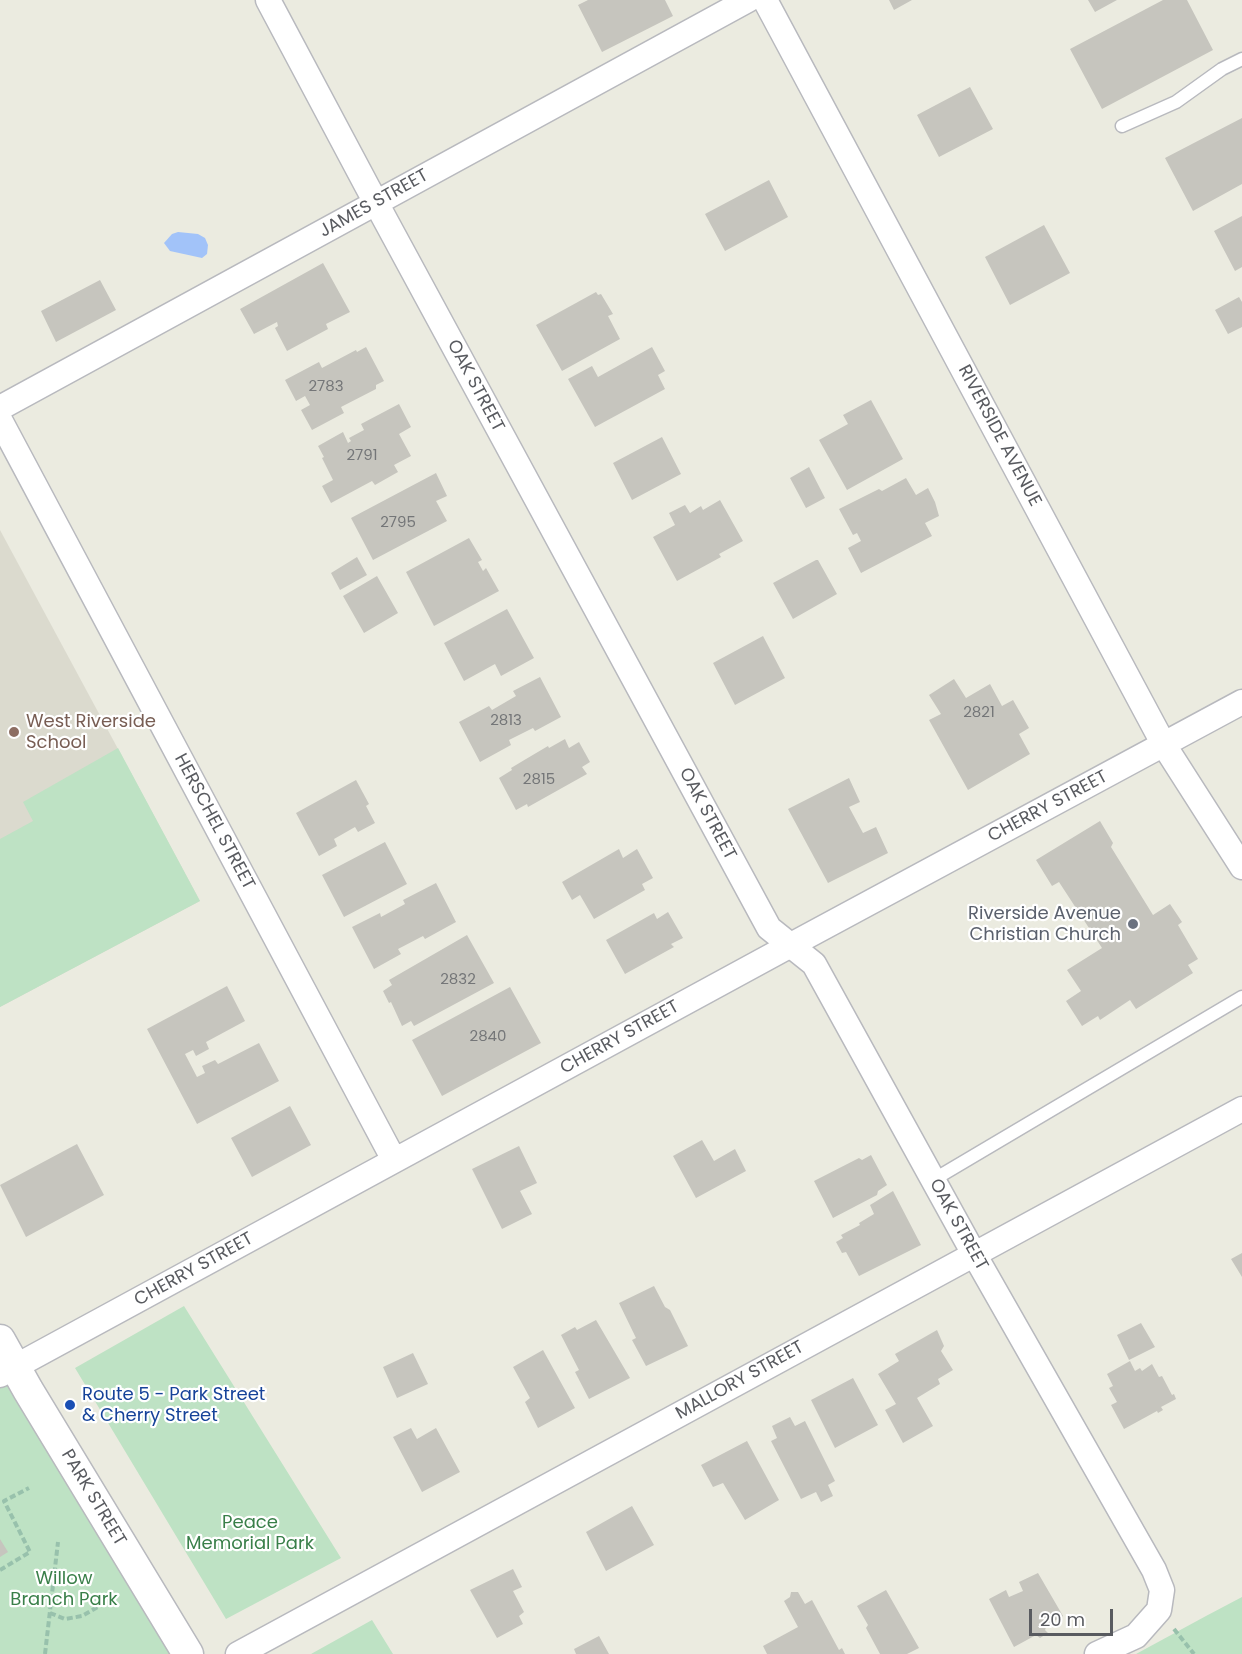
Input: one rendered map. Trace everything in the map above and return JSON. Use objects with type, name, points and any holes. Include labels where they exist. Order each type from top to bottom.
[{"type":"street","name":"OAK STREET","points":[[268,0],[375,202],[769,928],[814,964],[974,1254],[1154,1570],[1162,1590],[1159,1610],[1136,1636],[1097,1654]]},
{"type":"street","name":"JAMES STREET","points":[[0,408],[748,0]]},
{"type":"street","name":"RIVERSIDE AVENUE","points":[[765,0],[1164,745],[1242,867]]},
{"type":"street","name":"HERSCHEL STREET","points":[[0,420],[394,1160]]},
{"type":"street","name":"CHERRY STREET","points":[[8,1372],[394,1160],[1242,702]]},
{"type":"street","name":"MALLORY STREET","points":[[238,1654],[1242,1108]]},
{"type":"street","name":"PARK STREET","points":[[0,1340],[8,1372],[188,1654]]},
{"type":"lane","points":[[1122,126],[1176,102],[1222,69],[1242,59]]},
{"type":"lane","points":[[933,1180],[1242,997]]},
{"type":"path","points":[[0,1570],[30,1552],[4,1501],[29,1488]]},
{"type":"path","points":[[45,1654],[58,1542]]},
{"type":"path","points":[[50,1613],[65,1618],[82,1616],[101,1605]]},
{"type":"shaded area","points":[[0,530],[200,901],[0,1007]]},
{"type":"green space","points":[[118,748],[200,901],[0,1007],[0,839],[33,821],[23,802]]},
{"type":"green space","name":"Peace Memorial Park","points":[[184,1306],[341,1558],[226,1619],[75,1368]]},
{"type":"green space","name":"Willow Branch Park","points":[[15,1368],[174,1654],[0,1654],[0,1377]]},
{"type":"green space","points":[[1242,1597],[1242,1654],[1136,1654],[1206,1616]]},
{"type":"green space","points":[[372,1620],[393,1654],[311,1654]]},
{"type":"water","points":[[178,232],[198,234],[205,238],[208,245],[207,254],[202,258],[170,251],[164,243],[172,234]]},
{"type":"building","points":[[588,0],[665,0],[673,16],[602,52],[578,5]]},
{"type":"building","points":[[889,0],[912,0],[894,10]]},
{"type":"building","points":[[1088,0],[1117,0],[1095,12]]},
{"type":"building","points":[[1163,0],[1187,0],[1213,50],[1102,109],[1070,49]]},
{"type":"building","points":[[970,87],[993,129],[939,157],[917,115]]},
{"type":"building","points":[[1242,118],[1242,184],[1193,211],[1165,158]]},
{"type":"building","points":[[769,180],[788,217],[725,251],[705,214]]},
{"type":"building","points":[[1242,216],[1242,267],[1235,271],[1214,231]]},
{"type":"building","points":[[1044,225],[1070,273],[1010,305],[985,257]]},
{"type":"building","points":[[323,263],[350,312],[326,324],[328,329],[287,351],[275,328],[278,326],[277,322],[254,334],[240,309]]},
{"type":"building","points":[[100,280],[116,310],[56,342],[41,311]]},
{"type":"building","points":[[596,292],[598,295],[601,294],[613,314],[608,316],[620,339],[562,371],[536,325]]},
{"type":"building","points":[[1239,297],[1242,302],[1242,327],[1228,334],[1215,310]]},
{"type":"building","points":[[366,347],[384,381],[376,385],[376,389],[341,407],[344,413],[312,430],[301,410],[310,405],[305,396],[296,401],[285,380],[319,362],[322,368]]},
{"type":"building","points":[[652,347],[665,371],[658,375],[665,389],[595,427],[568,379],[592,366],[598,377]]},
{"type":"building","points":[[871,400],[903,459],[847,490],[819,440],[848,424],[843,415]]},
{"type":"building","points":[[399,404],[411,427],[399,434],[411,456],[394,465],[398,472],[375,485],[372,481],[331,503],[322,486],[333,480],[318,446],[343,432],[348,443],[351,441],[349,438],[364,430],[361,424]]},
{"type":"building","points":[[662,437],[681,474],[632,500],[613,463]]},
{"type":"building","points":[[809,467],[825,498],[806,508],[790,478]]},
{"type":"building","points":[[436,473],[447,496],[436,501],[447,521],[373,560],[351,518]]},
{"type":"building","points":[[906,478],[916,495],[928,488],[935,502],[939,516],[925,523],[932,536],[861,573],[848,548],[861,541],[857,533],[853,535],[839,509]]},
{"type":"building","points":[[720,500],[743,541],[719,554],[721,557],[677,581],[653,537],[675,525],[669,513],[685,505],[690,513],[701,506],[703,510]]},
{"type":"building","points":[[469,538],[482,560],[478,562],[483,571],[486,568],[499,591],[434,626],[406,572]]},
{"type":"building","points":[[357,557],[367,575],[340,590],[331,573]]},
{"type":"building","points":[[816,560],[837,594],[793,619],[773,583]]},
{"type":"building","points":[[377,576],[398,613],[364,633],[343,596]]},
{"type":"building","points":[[507,609],[534,658],[501,676],[495,664],[464,681],[444,643]]},
{"type":"building","points":[[763,636],[785,678],[735,705],[713,663]]},
{"type":"building","points":[[540,677],[561,717],[535,731],[533,728],[509,740],[511,745],[480,762],[459,722],[489,706],[492,710],[516,696],[513,691]]},
{"type":"building","points":[[954,679],[966,698],[990,684],[1002,706],[1013,700],[1029,728],[1019,734],[1030,754],[968,790],[929,720],[941,714],[929,695]]},
{"type":"building","points":[[565,739],[569,748],[579,742],[590,762],[582,767],[587,774],[528,807],[527,804],[516,810],[499,778],[512,770],[511,768],[548,746],[549,748]]},
{"type":"building","points":[[849,778],[860,802],[849,807],[863,833],[876,827],[888,853],[828,883],[788,809]]},
{"type":"building","points":[[356,780],[369,804],[366,806],[375,823],[358,832],[355,827],[334,839],[337,846],[319,856],[296,813]]},
{"type":"building","name":"Riverside Avenue Christian Church","points":[[1100,821],[1113,843],[1111,847],[1153,915],[1170,904],[1182,922],[1178,925],[1198,959],[1188,965],[1193,973],[1136,1009],[1130,1000],[1100,1020],[1098,1016],[1082,1026],[1066,1001],[1081,991],[1067,970],[1102,948],[1059,882],[1052,886],[1036,860]]},
{"type":"building","points":[[385,842],[407,884],[344,917],[322,875]]},
{"type":"building","points":[[619,849],[623,858],[637,849],[653,878],[642,884],[645,890],[594,919],[580,895],[572,900],[562,882]]},
{"type":"building","points":[[436,883],[456,922],[425,939],[423,936],[398,949],[401,954],[374,969],[352,927],[380,913],[381,917],[405,904],[403,900]]},
{"type":"building","points":[[668,912],[683,938],[671,944],[674,947],[625,974],[606,940],[654,913],[657,919]]},
{"type":"building","points":[[467,935],[494,983],[414,1026],[411,1021],[402,1026],[383,991],[392,985],[389,980]]},
{"type":"building","points":[[227,986],[245,1021],[206,1042],[209,1049],[196,1056],[193,1050],[185,1054],[197,1077],[205,1073],[202,1066],[215,1060],[218,1064],[259,1043],[279,1081],[197,1124],[147,1029]]},
{"type":"building","points":[[510,987],[541,1043],[442,1096],[412,1040]]},
{"type":"building","points":[[290,1106],[311,1145],[252,1177],[231,1138]]},
{"type":"building","points":[[702,1140],[714,1161],[735,1149],[746,1171],[696,1198],[673,1156]]},
{"type":"building","points":[[77,1144],[104,1195],[26,1237],[0,1185]]},
{"type":"building","points":[[519,1146],[537,1183],[520,1191],[532,1214],[502,1229],[472,1169]]},
{"type":"building","points":[[871,1155],[887,1185],[878,1191],[877,1195],[833,1218],[814,1181],[859,1158],[862,1160]]},
{"type":"building","points":[[893,1191],[921,1245],[859,1276],[846,1252],[842,1253],[836,1242],[843,1238],[841,1235],[874,1214],[870,1205]]},
{"type":"building","points":[[1242,1253],[1242,1277],[1231,1259]]},
{"type":"building","points":[[654,1286],[665,1307],[670,1310],[688,1346],[646,1366],[632,1340],[636,1338],[619,1303]]},
{"type":"building","points":[[596,1320],[630,1378],[589,1399],[575,1372],[579,1370],[561,1335],[575,1327],[577,1330]]},
{"type":"building","points":[[1141,1323],[1155,1347],[1129,1360],[1117,1335]]},
{"type":"building","points":[[937,1330],[944,1346],[941,1351],[953,1370],[938,1379],[940,1384],[917,1398],[933,1426],[903,1443],[885,1410],[896,1404],[878,1374],[899,1361],[895,1354]]},
{"type":"building","points":[[543,1350],[575,1408],[538,1428],[525,1402],[530,1398],[513,1367]]},
{"type":"building","points":[[413,1353],[428,1384],[397,1398],[383,1367]]},
{"type":"building","points":[[1130,1361],[1135,1371],[1140,1368],[1142,1371],[1152,1364],[1176,1399],[1161,1407],[1163,1410],[1158,1413],[1157,1411],[1124,1429],[1111,1405],[1117,1402],[1109,1388],[1113,1386],[1107,1374]]},
{"type":"building","points":[[853,1378],[878,1425],[835,1448],[811,1400]]},
{"type":"building","points":[[790,1417],[795,1426],[805,1421],[835,1481],[828,1485],[833,1496],[821,1502],[816,1492],[801,1499],[771,1441],[777,1438],[772,1426]]},
{"type":"building","points":[[411,1428],[417,1439],[436,1428],[460,1472],[422,1492],[393,1437]]},
{"type":"building","points":[[747,1441],[779,1500],[745,1520],[723,1483],[713,1487],[701,1465]]},
{"type":"building","points":[[632,1506],[654,1545],[606,1571],[586,1532]]},
{"type":"building","points":[[0,1539],[8,1552],[0,1557]]},
{"type":"building","points":[[513,1569],[522,1587],[513,1591],[524,1612],[519,1616],[523,1624],[497,1638],[470,1590]]},
{"type":"building","points":[[1038,1573],[1063,1616],[1047,1625],[1045,1630],[1048,1633],[1040,1638],[1036,1635],[1014,1647],[989,1599],[1006,1590],[1009,1597],[1023,1591],[1019,1582]]},
{"type":"building","points":[[886,1590],[919,1648],[907,1654],[880,1654],[857,1606]]},
{"type":"building","points":[[791,1592],[798,1592],[805,1604],[812,1600],[839,1650],[842,1648],[845,1654],[767,1654],[763,1646],[798,1627],[784,1601],[790,1597]]},
{"type":"building","points":[[599,1636],[609,1654],[576,1654],[574,1649]]},
{"type":"place","name":"West Riverside School","points":[[14,732]]},
{"type":"place","name":"Riverside Avenue Christian Church","points":[[1133,924]]},
{"type":"place","name":"Route 5 - Park Street & Cherry Street","points":[[70,1405]]}]
